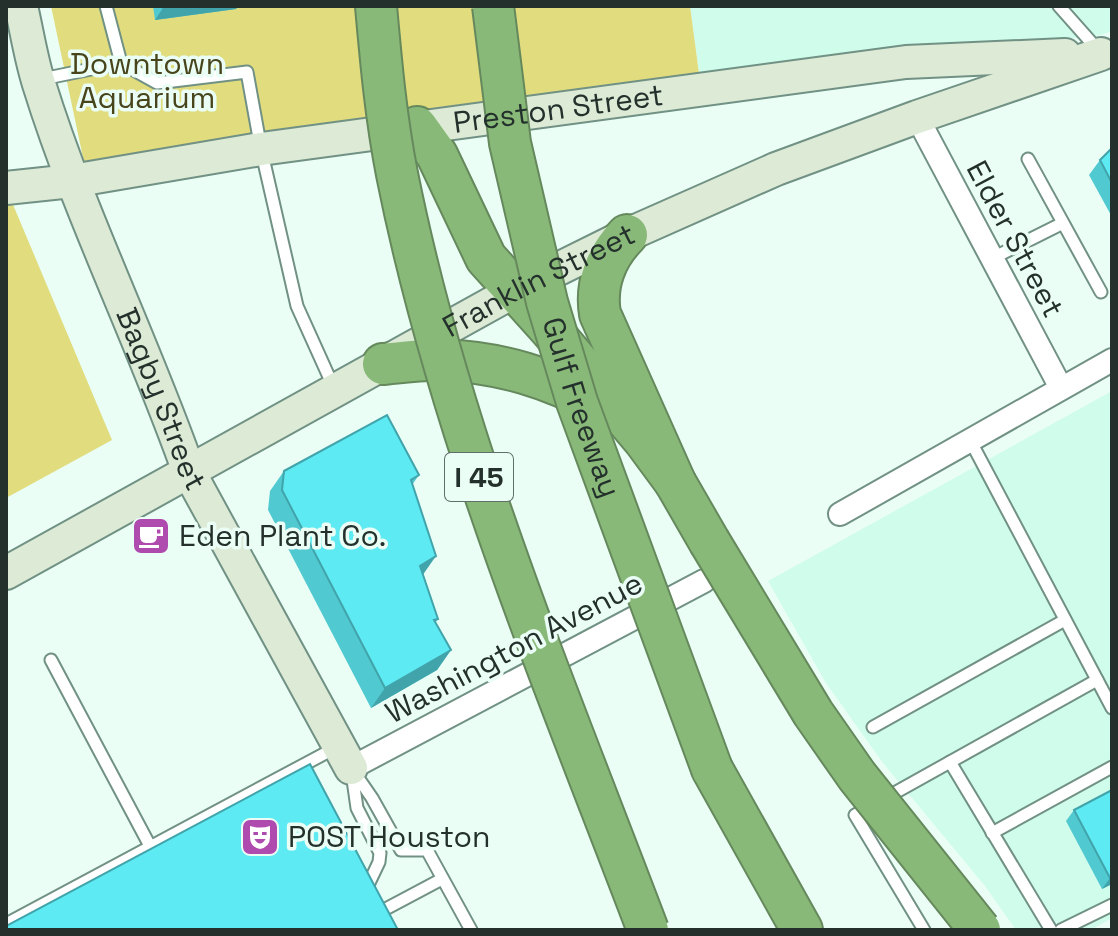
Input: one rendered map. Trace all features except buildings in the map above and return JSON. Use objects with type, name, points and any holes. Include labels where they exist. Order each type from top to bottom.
[{"type":"highway","name":"I 45","points":[[376,6],[382,77],[396,172],[420,278],[448,379],[504,550],[648,930]]},
{"type":"highway","name":"Gulf Freeway","points":[[493,6],[510,143],[547,302],[577,402],[769,930]]},
{"type":"highway","points":[[417,127],[437,155],[486,258],[644,440],[675,482]]},
{"type":"highway","points":[[627,235],[617,246],[603,273],[599,287],[600,314],[675,482],[813,713],[857,776],[980,930]]},
{"type":"highway","points":[[383,364],[443,360],[498,366],[557,382],[601,405],[644,440]]},
{"type":"highway","points":[[712,769],[802,930]]},
{"type":"street","name":"Bagby Street","points":[[21,6],[38,80],[72,181],[172,423],[189,472],[345,757]]},
{"type":"street","name":"Franklin Street","points":[[6,573],[516,290],[627,235],[776,169],[1107,52]]},
{"type":"street","name":"Preston Street","points":[[6,188],[72,181],[417,127],[906,62],[1107,52]]},
{"type":"street","name":"Elder Street","points":[[917,117],[1061,388]]},
{"type":"street","points":[[840,514],[1112,360]]},
{"type":"street","name":"Washington Avenue","points":[[345,757],[704,581]]},
{"type":"lane","points":[[106,6],[121,63]]},
{"type":"lane","points":[[1059,6],[1107,52]]},
{"type":"lane","points":[[38,80],[121,63],[157,83],[247,72],[297,306],[335,391]]},
{"type":"lane","points":[[1028,159],[1101,292]]},
{"type":"lane","points":[[991,259],[1061,224]]},
{"type":"lane","points":[[970,440],[1112,708]]},
{"type":"lane","points":[[873,727],[1065,620]]},
{"type":"lane","points":[[51,660],[150,846]]},
{"type":"lane","points":[[924,930],[855,815],[1097,680]]},
{"type":"lane","points":[[6,924],[150,846],[345,757]]},
{"type":"lane","points":[[345,757],[401,850],[427,850],[471,930]]},
{"type":"lane","points":[[345,757],[357,808],[380,853],[368,885],[380,918],[442,879]]},
{"type":"lane","points":[[950,762],[1051,930]]},
{"type":"lane","points":[[992,833],[1112,767]]},
{"type":"lane","points":[[1061,930],[1112,905]]},
{"type":"shaded area","points":[[690,6],[1112,6],[1112,31],[1101,35],[700,81]]},
{"type":"shaded area","points":[[1112,391],[1112,918],[1091,930],[1016,930],[985,886],[883,763],[826,683],[768,581]]},
{"type":"green space","name":"Downtown Aquarium","points":[[51,6],[690,6],[700,81],[85,167]]},
{"type":"green space","points":[[6,188],[112,440],[6,498]]},
{"type":"place","name":"Eden Plant Co.","points":[[151,536]]},
{"type":"place","name":"POST Houston","points":[[260,837]]}]
